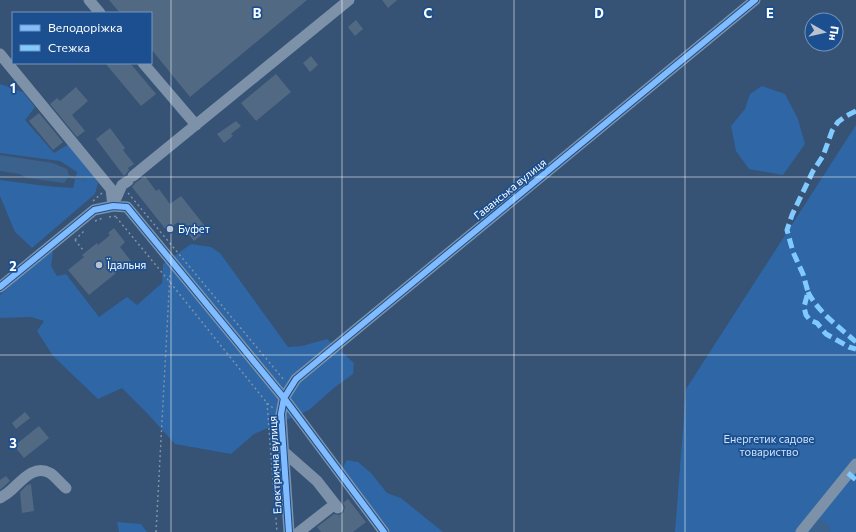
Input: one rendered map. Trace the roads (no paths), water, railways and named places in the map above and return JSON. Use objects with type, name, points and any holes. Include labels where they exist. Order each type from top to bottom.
[{"type":"street","points":[[89,0],[99,12]]},
{"type":"street","points":[[114,211],[128,180],[349,0]]},
{"type":"street","name":"Гаванська вулиця","points":[[284,398],[296,379],[754,0]]},
{"type":"street","points":[[0,54],[111,188],[114,211]]},
{"type":"street","points":[[144,64],[196,125]]},
{"type":"street","points":[[0,287],[71,236],[94,210],[114,211],[127,207],[284,398],[384,532]]},
{"type":"street","name":"Електрична вулиця","points":[[284,398],[281,414],[289,532]]},
{"type":"street","points":[[284,452],[317,481],[337,506],[299,532]]},
{"type":"street","points":[[802,532],[856,464]]},
{"type":"street","points":[[0,498],[11,491],[23,478],[32,473],[41,471],[50,473],[66,488]]},
{"type":"waterway","points":[[66,176],[85,180]]},
{"type":"place","name":"Буфет","points":[[170,229]]},
{"type":"place","name":"Їдальня","points":[[99,265]]},
{"type":"park label","name":"Енергетик садове товариство","points":[[769,445]]}]
